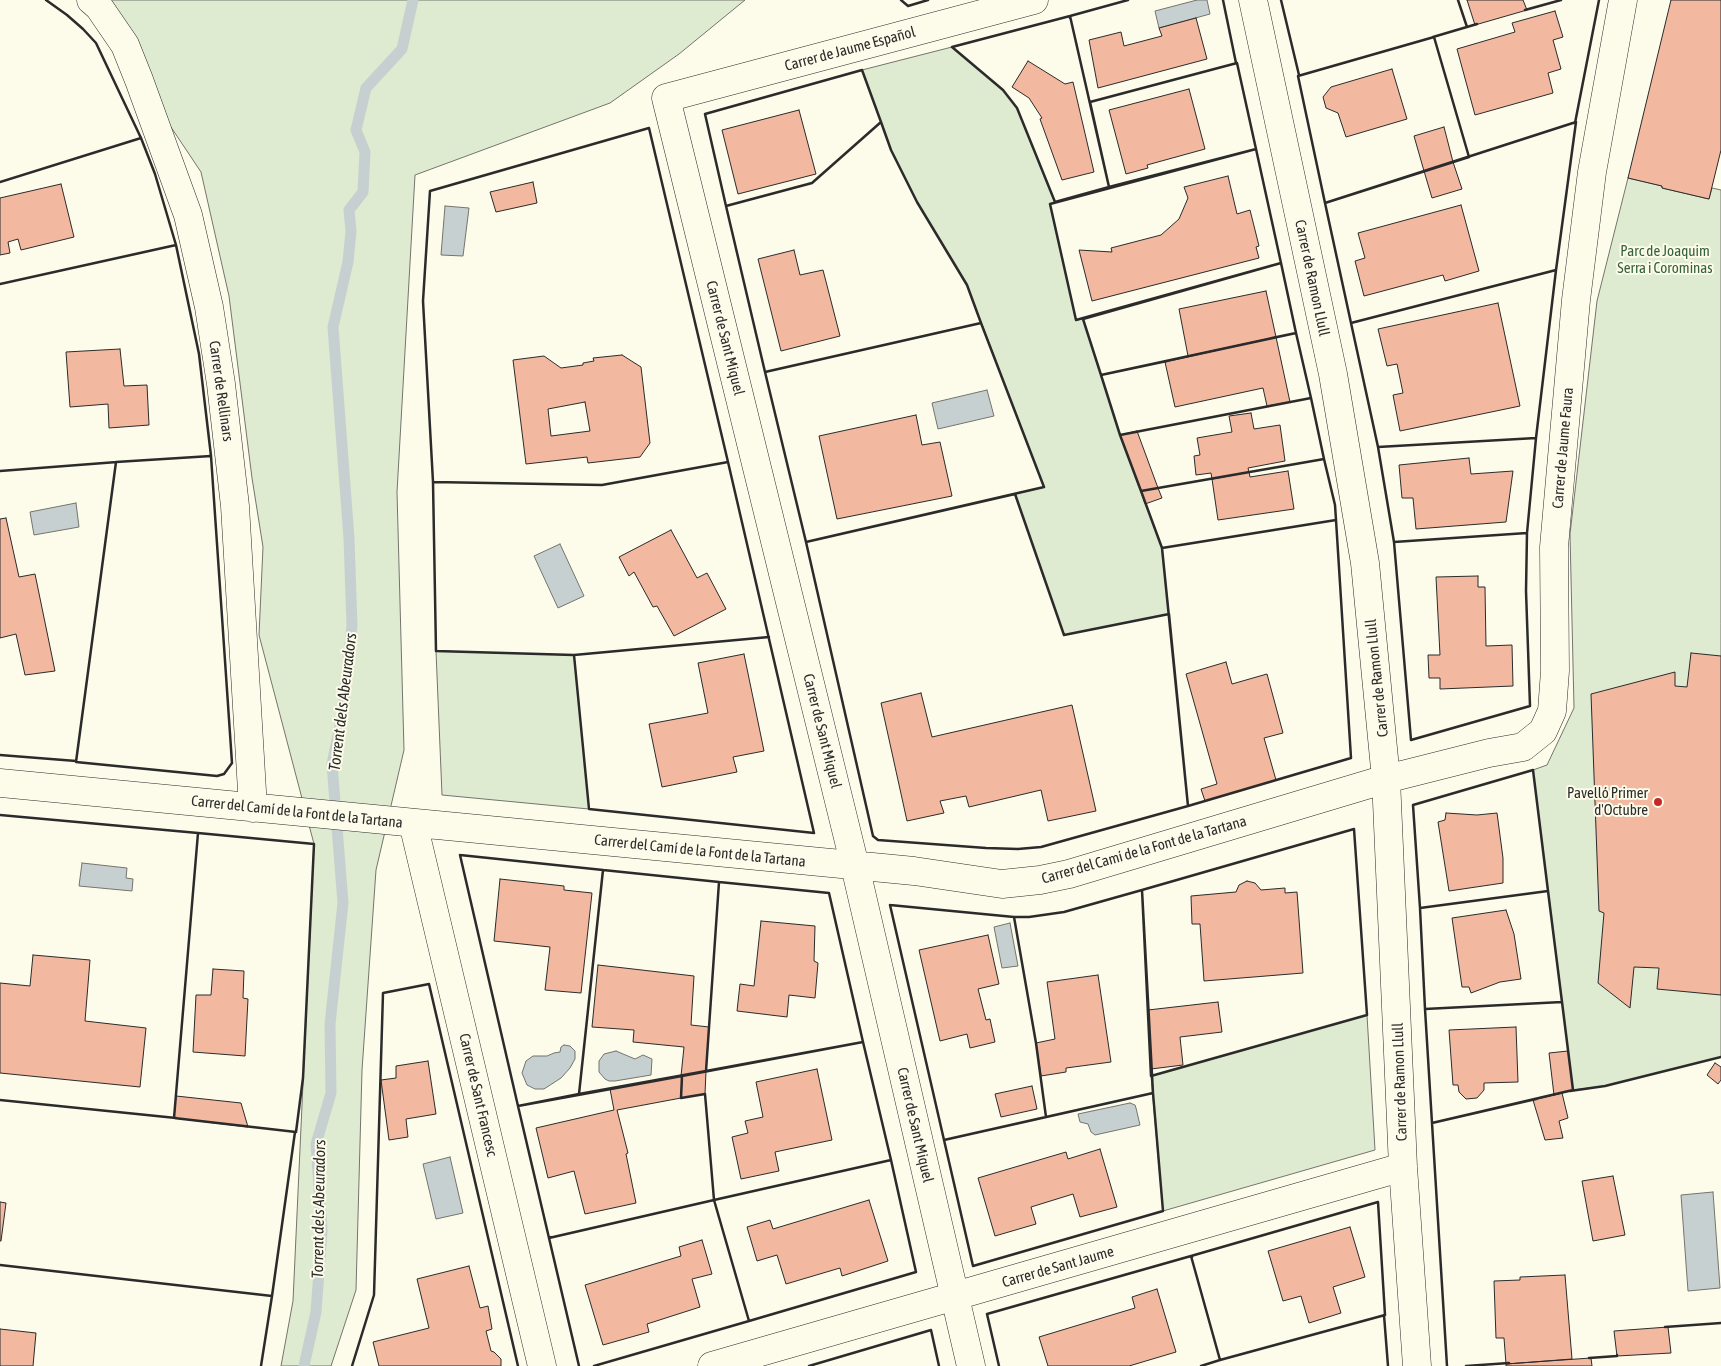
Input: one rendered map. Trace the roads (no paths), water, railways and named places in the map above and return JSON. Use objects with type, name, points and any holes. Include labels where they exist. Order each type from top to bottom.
[{"type":"street","name":"Carrer de Rellinars","points":[[91,0],[99,6],[125,45],[139,80],[188,216],[209,307],[221,384],[235,506],[252,808]]},
{"type":"street","name":"Carrer de Jaume Español","points":[[666,98],[1034,0]]},
{"type":"street","name":"Carrer de Ramon Llull","points":[[1253,0],[1332,374],[1365,563],[1386,779],[1403,1167],[1417,1366]]},
{"type":"street","name":"Carrer de Jaume Faura","points":[[1386,779],[1490,753],[1523,747],[1543,731],[1552,710],[1555,671],[1554,547],[1576,300],[1592,172],[1623,0]]},
{"type":"street","name":"Carrer de Sant Miquel","points":[[666,98],[855,866],[971,1366]]},
{"type":"street","name":"Carrer del Camí de la Font de la Tartana","points":[[0,783],[914,871],[1002,884],[1040,880],[1069,874],[1386,779]]},
{"type":"street","name":"Carrer de Sant Francesc","points":[[413,823],[542,1366]]},
{"type":"street","name":"Carrer de Sant Jaume","points":[[712,1366],[1403,1167]]},
{"type":"waterway","name":"Torrent dels Abeuradors","points":[[304,1366],[316,1312],[322,1231],[316,1144],[331,1093],[330,1024],[343,903],[332,764],[343,711],[352,626],[349,538],[333,327],[348,262],[351,231],[349,210],[363,192],[365,152],[356,130],[366,88],[402,49],[413,0]]},
{"type":"place","name":"Pavelló Primer d'Octubre","points":[[1658,802]]},
{"type":"park label","name":"Parc de Joaquim Serra i Corominas","points":[[1665,260]]}]
